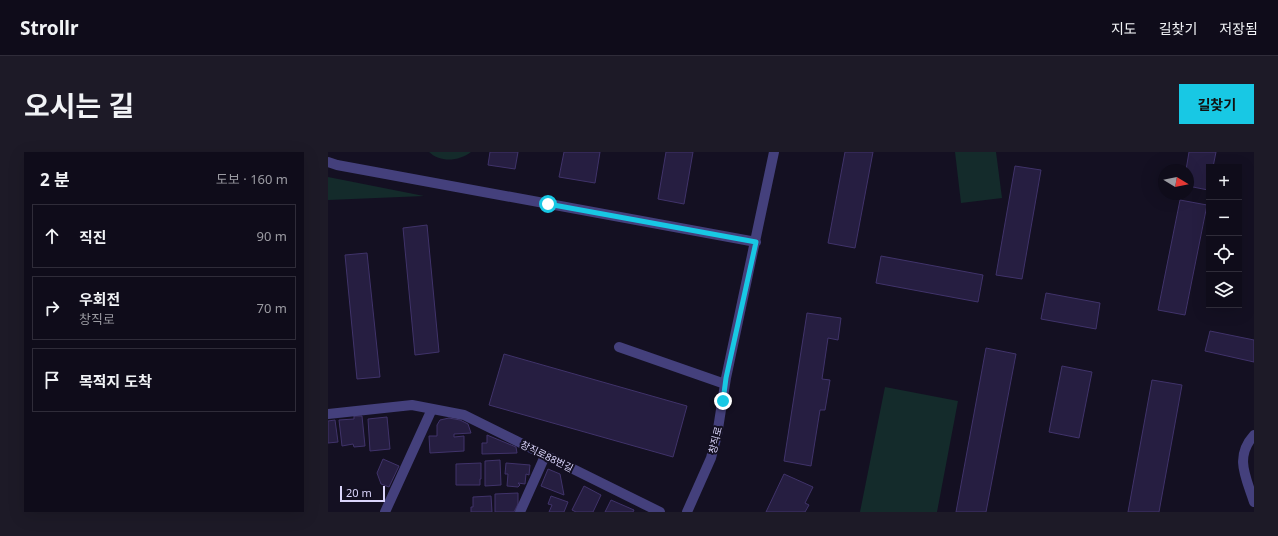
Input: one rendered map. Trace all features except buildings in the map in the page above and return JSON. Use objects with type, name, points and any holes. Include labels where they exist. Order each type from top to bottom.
[{"type":"street","name":"창직로","points":[[687,512],[711,458],[718,435],[725,384],[774,152]]},
{"type":"street","points":[[328,162],[337,165],[756,242]]},
{"type":"street","points":[[618,347],[725,384]]},
{"type":"street","name":"창직로88번길","points":[[328,414],[412,405],[464,416],[660,512]]},
{"type":"street","points":[[385,512],[432,409]]},
{"type":"street","points":[[1254,435],[1250,439],[1243,453],[1242,463],[1254,502]]},
{"type":"street","points":[[520,512],[545,456]]},
{"type":"green space","points":[[429,152],[471,152],[456,159],[450,160],[439,158]]},
{"type":"green space","points":[[955,152],[996,152],[1002,198],[961,203]]},
{"type":"green space","points":[[328,177],[424,196],[328,200]]},
{"type":"green space","points":[[885,387],[958,401],[937,512],[860,512]]},
{"type":"route","points":[[548,204],[756,242],[726,378],[723,401]]}]
